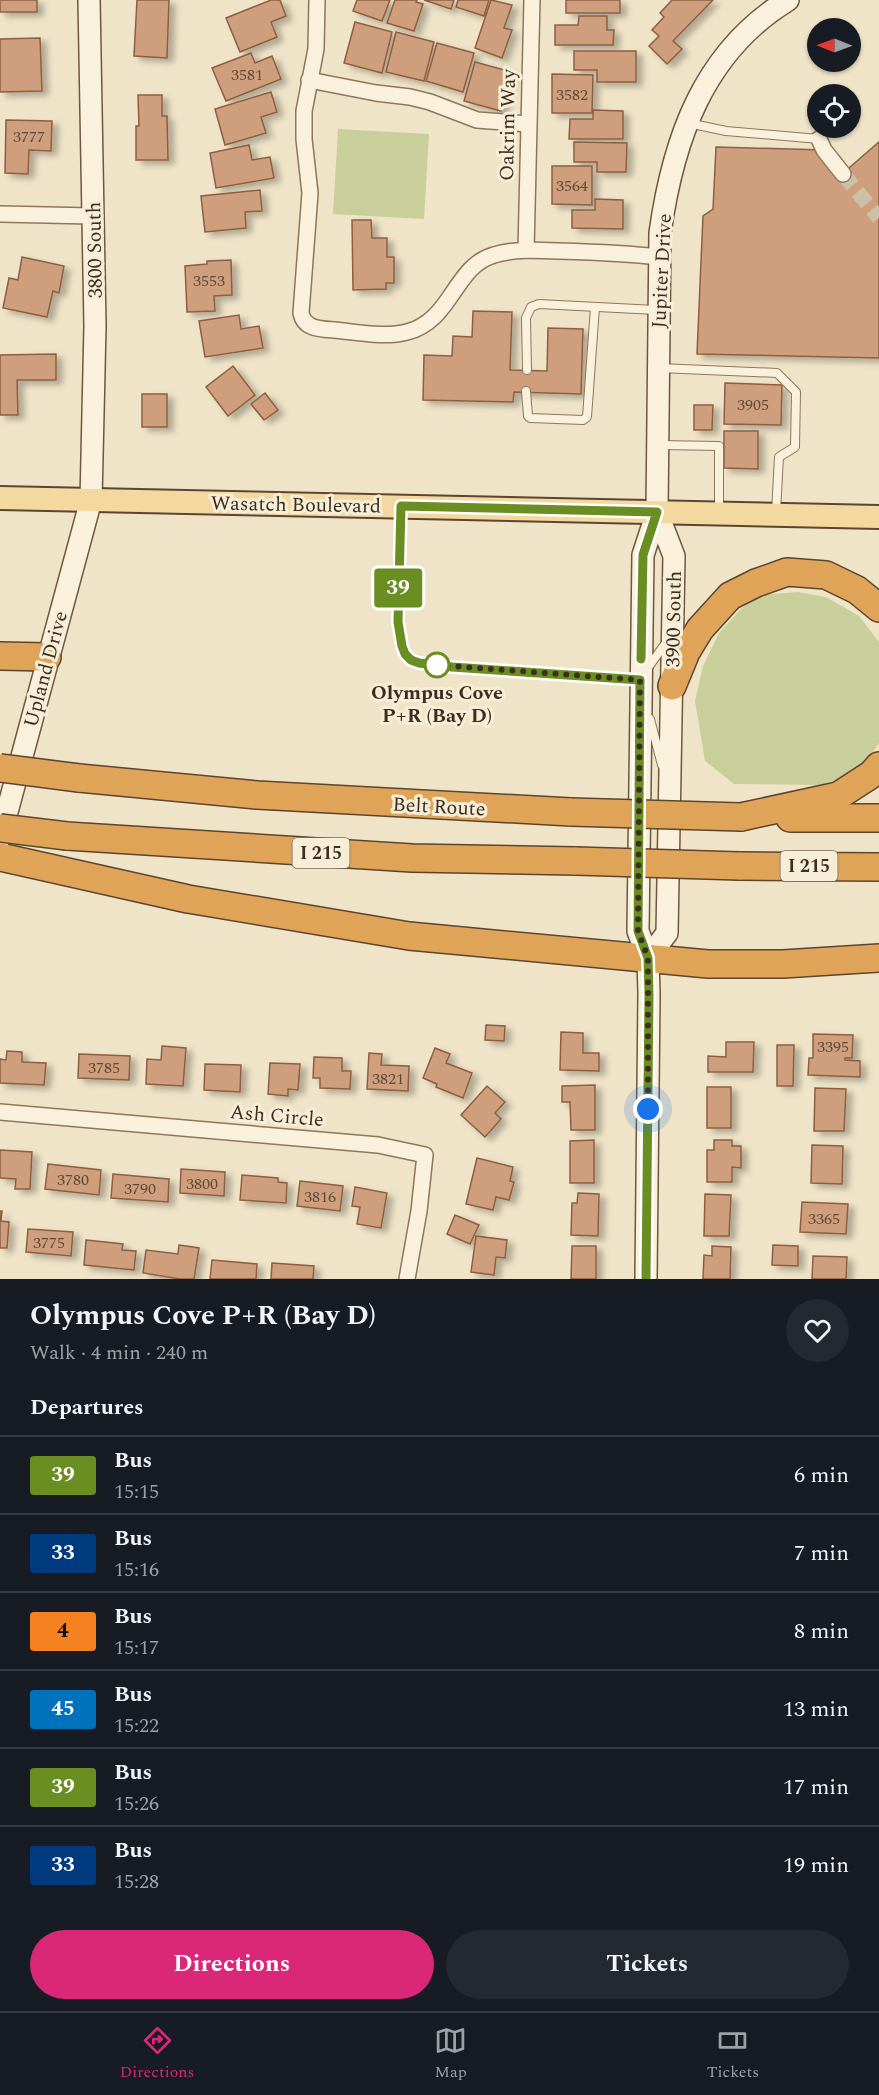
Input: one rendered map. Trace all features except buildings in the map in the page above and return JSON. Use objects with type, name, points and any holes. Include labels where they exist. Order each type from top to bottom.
[{"type":"highway","points":[[672,686],[686,652],[700,629],[730,596],[756,583],[787,572],[826,575],[857,590],[879,608]]},
{"type":"highway","points":[[0,656],[47,657]]},
{"type":"highway","points":[[741,817],[838,796],[872,774],[879,766]]},
{"type":"highway","name":"Belt Route","points":[[0,768],[257,795],[571,812],[879,818]]},
{"type":"highway","name":"I 215","points":[[0,828],[67,836],[412,858],[879,867]]},
{"type":"highway","points":[[0,857],[188,899],[409,936],[708,964],[783,964],[879,958]]},
{"type":"main road","name":"3800 South","points":[[89,0],[95,326],[91,500]]},
{"type":"main road","name":"Jupiter Drive","points":[[657,512],[658,257],[666,192],[687,122],[699,95],[717,66],[760,20],[788,0]]},
{"type":"main road","name":"Wasatch Boulevard","points":[[0,498],[879,517]]},
{"type":"main road","name":"Upland Drive","points":[[0,838],[91,500]]},
{"type":"main road","name":"3900 South","points":[[648,958],[667,933],[670,792],[674,556],[657,512]]},
{"type":"main road","name":"3900 South","points":[[646,1279],[648,958],[638,931],[640,680],[643,555],[657,512]]},
{"type":"street","points":[[317,0],[316,49],[304,111],[310,215],[301,299],[303,319],[309,326],[324,330],[386,335],[414,330],[434,318],[475,264],[490,256],[526,250],[607,252],[658,257]]},
{"type":"street","name":"Oakrim Way","points":[[526,250],[532,0]]},
{"type":"street","points":[[309,80],[410,97],[477,120],[528,124]]},
{"type":"street","points":[[819,139],[824,150],[843,174]]},
{"type":"street","points":[[0,213],[93,216]]},
{"type":"street","name":"Ash Circle","points":[[0,1112],[378,1145],[425,1155],[419,1211],[407,1279]]},
{"type":"lane","points":[[687,122],[726,130],[819,139]]},
{"type":"lane","points":[[527,370],[526,318],[531,307],[539,304],[658,310]]},
{"type":"lane","points":[[526,391],[528,416],[538,420],[583,420],[587,417],[594,307]]},
{"type":"lane","points":[[658,368],[777,373],[795,392],[795,447],[779,457],[776,514]]},
{"type":"lane","points":[[657,445],[719,446],[719,514]]},
{"type":"lane","points":[[401,506],[398,622],[402,646],[405,654],[411,660],[448,666],[640,680]]},
{"type":"lane","points":[[640,680],[673,635]]},
{"type":"lane","points":[[640,680],[650,704]]},
{"type":"lane","points":[[650,714],[650,723],[670,792]]},
{"type":"green space","points":[[338,129],[429,134],[424,219],[333,214]]},
{"type":"green space","points":[[798,592],[826,597],[859,616],[879,642],[879,743],[869,758],[845,778],[818,785],[734,784],[705,761],[695,701],[703,666],[719,633],[742,608],[759,595]]},
{"type":"tunnel","points":[[843,174],[879,218]]},
{"type":"bus line","name":"39","points":[[641,659],[643,555],[657,512],[401,506],[397,613],[402,646],[405,654],[411,660],[452,667],[640,680],[638,931],[648,958],[649,994],[646,1279]]},
{"type":"place","name":"Olympus Cove P+R (Bay D)","points":[[437,665]]},
{"type":"route","points":[[437,665],[640,680],[638,931],[648,958],[648,1109]]}]
